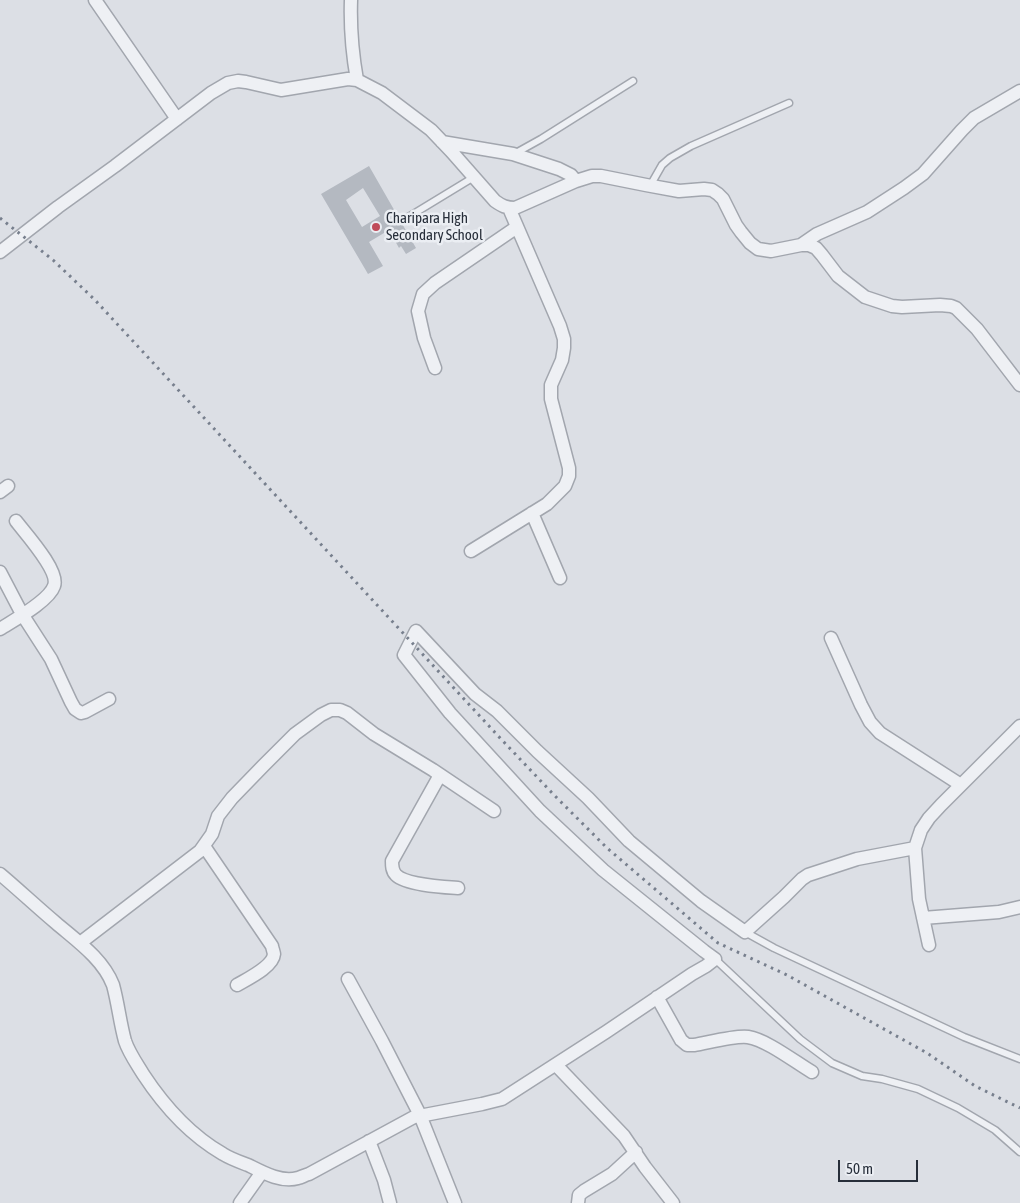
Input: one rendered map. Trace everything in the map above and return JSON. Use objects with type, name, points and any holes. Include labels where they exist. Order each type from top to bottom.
[{"type":"street","points":[[95,0],[177,119]]},
{"type":"street","points":[[351,0],[351,42],[357,80]]},
{"type":"street","points":[[0,252],[211,93],[228,83],[246,82],[281,90],[348,78],[357,80],[382,94],[431,130],[502,206],[509,208],[523,205],[576,181],[601,176],[679,191],[712,190],[723,199],[736,225],[750,243],[758,249],[771,251],[801,245],[816,248],[838,276],[865,296],[892,306],[951,306],[956,308],[977,328],[1020,385]]},
{"type":"street","points":[[801,245],[817,234],[867,212],[904,188],[923,174],[974,118],[1020,92]]},
{"type":"street","points":[[442,142],[513,154],[559,169],[571,175],[576,181]]},
{"type":"street","points":[[471,551],[547,504],[565,486],[569,476],[569,468],[551,399],[551,385],[562,360],[564,339],[509,208]]},
{"type":"street","points":[[436,368],[424,338],[418,311],[423,294],[436,282],[517,227]]},
{"type":"street","points":[[532,513],[560,578]]},
{"type":"street","points":[[0,629],[46,598],[55,584],[53,573],[48,563],[16,521]]},
{"type":"street","points":[[0,572],[22,614],[50,659],[75,709],[81,713],[86,712],[109,699]]},
{"type":"street","points":[[0,874],[80,944],[103,967],[116,996],[126,1041],[134,1060],[169,1110],[223,1154],[278,1178],[298,1178],[414,1117],[502,1099],[715,959],[603,870],[540,811],[478,744],[450,713],[404,654],[416,631],[475,694],[497,711],[536,751],[588,798],[629,841],[701,900],[745,932],[808,875],[858,859],[915,848]]},
{"type":"street","points":[[831,638],[870,722],[880,734],[961,785]]},
{"type":"street","points":[[80,944],[193,857],[212,834],[218,816],[232,798],[295,734],[331,710],[340,710],[347,714],[374,734],[494,811]]},
{"type":"street","points":[[929,945],[919,899],[915,848],[921,830],[929,818],[1020,726]]},
{"type":"street","points":[[440,775],[392,860],[392,867],[396,875],[403,880],[458,888]]},
{"type":"street","points":[[204,846],[272,946],[274,954],[268,966],[237,984]]},
{"type":"street","points":[[923,918],[999,912],[1020,907]]},
{"type":"street","points":[[348,978],[420,1115],[455,1203]]},
{"type":"street","points":[[657,997],[681,1040],[687,1045],[694,1046],[746,1037],[771,1047],[812,1072]]},
{"type":"street","points":[[556,1064],[624,1136],[673,1203]]},
{"type":"street","points":[[369,1141],[384,1180],[390,1203]]},
{"type":"street","points":[[578,1203],[579,1195],[612,1174],[636,1152]]},
{"type":"street","points":[[240,1203],[262,1172]]},
{"type":"lane","points":[[513,154],[541,139],[633,81]]},
{"type":"lane","points":[[650,186],[662,164],[670,158],[691,146],[789,102]]},
{"type":"lane","points":[[405,219],[474,177]]},
{"type":"lane","points":[[745,932],[774,948],[964,1037],[1020,1059]]},
{"type":"lane","points":[[715,959],[800,1039],[832,1063],[862,1076],[882,1079],[918,1090],[958,1108],[995,1130],[1020,1152]]},
{"type":"building","points":[[369,166],[416,248],[406,254],[401,246],[399,248],[389,230],[369,242],[383,266],[368,274],[321,194]],"holes":[[[363,188],[380,216],[362,227],[346,200]]]},
{"type":"railway","points":[[0,218],[53,260],[95,300],[501,739],[607,848],[718,943],[787,975],[927,1053],[975,1086],[1020,1108]]},
{"type":"place","name":"Charipara High Secondary School","points":[[376,227]]}]
